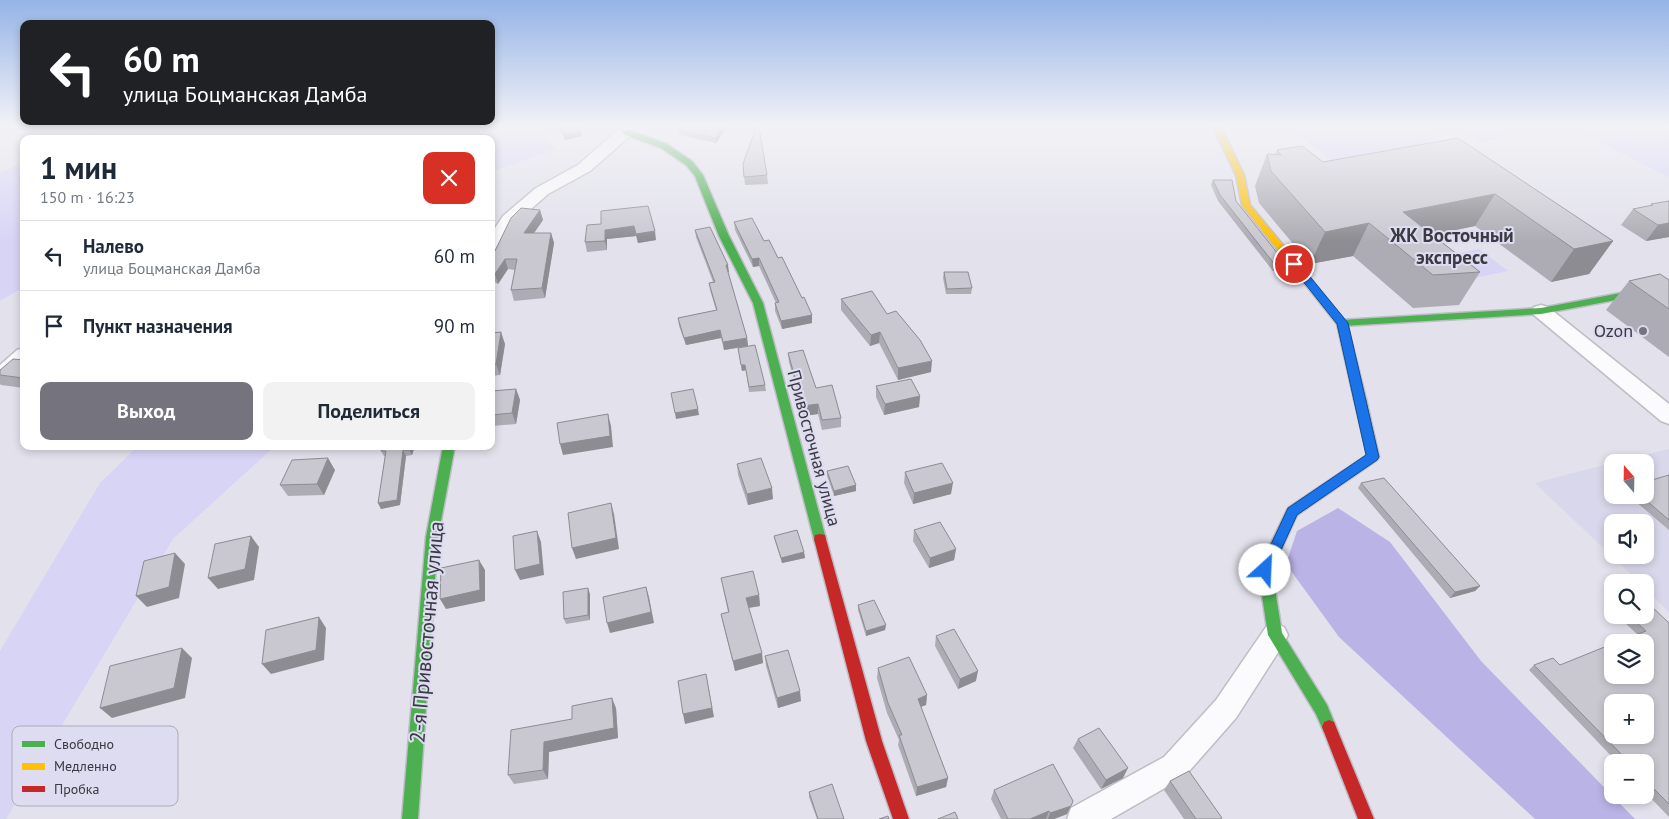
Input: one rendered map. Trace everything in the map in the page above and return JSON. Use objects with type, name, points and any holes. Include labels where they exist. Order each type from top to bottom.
[{"type":"street","points":[[495,241],[509,220],[542,191],[587,165]]},
{"type":"street","name":"Привосточная улица","points":[[691,165],[699,175],[724,236],[758,302],[874,741],[901,819]]},
{"type":"street","points":[[1235,165],[1240,175],[1246,205],[1342,323],[1373,457],[1292,512],[1265,570],[1275,634],[1322,710],[1366,819]]},
{"type":"street","points":[[1342,323],[1541,311],[1669,287]]},
{"type":"street","points":[[1541,311],[1669,416]]},
{"type":"street","points":[[0,376],[20,358]]},
{"type":"street","name":"2-я Привосточная улица","points":[[410,819],[432,537],[448,450]]},
{"type":"street","points":[[1082,819],[1174,767],[1226,709],[1275,634]]},
{"type":"shaded area","points":[[20,165],[20,289],[0,301],[0,173]]},
{"type":"shaded area","points":[[495,165],[510,165],[495,171]]},
{"type":"shaded area","points":[[1337,165],[1426,165],[1351,177]]},
{"type":"shaded area","points":[[1645,165],[1669,165],[1669,177]]},
{"type":"shaded area","points":[[1479,249],[1508,271],[1455,282],[1428,260]]},
{"type":"shaded area","points":[[1669,449],[1669,612],[1654,598],[1654,574],[1631,574],[1620,564],[1654,564],[1654,514],[1604,514],[1604,549],[1535,483],[1604,465],[1604,504],[1654,504],[1654,454],[1648,454]]},
{"type":"shaded area","points":[[134,450],[271,450],[173,539],[61,726],[12,726],[12,806],[14,806],[6,819],[0,819],[0,651],[100,483]]},
{"type":"shaded area","points":[[1338,508],[1390,542],[1481,661],[1604,787],[1604,804],[1620,804],[1635,819],[1535,819],[1339,637],[1286,564],[1297,531]]},
{"type":"building","points":[[743,165],[765,165],[767,175],[744,177]]},
{"type":"building","points":[[1270,165],[1499,165],[1613,241],[1574,249],[1495,194],[1403,212],[1480,272],[1433,275],[1369,223],[1325,232],[1271,171]]},
{"type":"building","points":[[1213,180],[1232,180],[1236,201],[1286,264],[1276,266],[1220,195]]},
{"type":"building","points":[[1669,201],[1669,223],[1658,225],[1633,209],[1653,205],[1651,204]]},
{"type":"building","points":[[648,206],[655,231],[636,234],[634,226],[605,230],[605,241],[585,242],[587,225],[601,224],[601,211]]},
{"type":"building","points":[[521,208],[540,210],[524,233],[551,233],[542,288],[511,290],[517,259],[505,259],[495,274],[495,251],[511,218]]},
{"type":"building","points":[[752,218],[764,241],[769,240],[778,258],[782,257],[812,315],[781,321],[775,303],[779,302],[759,258],[752,259],[734,222]]},
{"type":"building","points":[[710,227],[728,265],[726,265],[747,338],[723,342],[720,330],[684,338],[678,318],[717,310],[709,283],[715,282],[695,230]]},
{"type":"building","points":[[944,272],[968,272],[972,288],[947,289]]},
{"type":"building","points":[[1660,274],[1669,280],[1669,309],[1629,281]]},
{"type":"building","points":[[872,291],[887,314],[896,311],[920,340],[932,361],[898,368],[880,332],[871,335],[841,299]]},
{"type":"building","points":[[501,332],[496,364],[495,364],[495,333]]},
{"type":"building","points":[[755,345],[765,385],[749,387],[745,365],[741,365],[738,348]]},
{"type":"building","points":[[803,350],[816,388],[832,385],[841,418],[822,420],[818,404],[803,406],[788,353]]},
{"type":"building","points":[[13,359],[20,360],[20,378],[0,375],[0,370]]},
{"type":"building","points":[[911,379],[920,396],[885,404],[876,386]]},
{"type":"building","points":[[516,389],[512,413],[495,415],[495,391]]},
{"type":"building","points":[[693,389],[698,409],[675,413],[671,393]]},
{"type":"building","points":[[608,414],[610,436],[560,444],[557,423]]},
{"type":"building","points":[[403,450],[397,500],[378,503],[386,451],[381,451]]},
{"type":"building","points":[[328,458],[317,484],[280,485],[292,460]]},
{"type":"building","points":[[761,458],[772,488],[747,494],[737,464]]},
{"type":"building","points":[[942,463],[953,483],[914,493],[905,472]]},
{"type":"building","points":[[848,466],[856,485],[834,491],[827,471]]},
{"type":"building","points":[[1669,475],[1669,520],[1650,504],[1654,504],[1654,479]]},
{"type":"building","points":[[1384,478],[1480,586],[1455,592],[1361,483]]},
{"type":"building","points":[[611,503],[616,538],[572,548],[568,513]]},
{"type":"building","points":[[940,522],[956,549],[930,558],[914,530]]},
{"type":"building","points":[[797,530],[804,552],[781,558],[774,536]]},
{"type":"building","points":[[537,531],[540,564],[515,570],[513,536]]},
{"type":"building","points":[[251,536],[245,569],[208,578],[215,544]]},
{"type":"building","points":[[175,553],[169,587],[136,596],[144,561]]},
{"type":"building","points":[[479,560],[480,590],[440,599],[441,568]]},
{"type":"building","points":[[753,571],[759,595],[746,598],[762,653],[733,661],[721,614],[729,612],[721,578]]},
{"type":"building","points":[[646,587],[651,612],[607,623],[603,597]]},
{"type":"building","points":[[588,588],[588,615],[564,619],[563,592]]},
{"type":"building","points":[[874,600],[886,625],[866,631],[858,605]]},
{"type":"building","points":[[1654,609],[1669,623],[1669,804],[1654,789],[1654,754],[1621,754],[1611,744],[1654,744],[1654,694],[1604,694],[1604,736],[1534,665],[1553,658],[1560,665],[1604,647],[1604,684],[1654,684],[1654,634],[1638,634],[1646,631],[1638,624],[1654,624]]},
{"type":"building","points":[[319,617],[316,650],[262,664],[266,630]]},
{"type":"building","points":[[954,629],[978,671],[960,679],[936,636]]},
{"type":"building","points":[[182,648],[174,688],[100,708],[110,666]]},
{"type":"building","points":[[788,650],[800,691],[777,698],[765,656]]},
{"type":"building","points":[[909,657],[927,695],[918,699],[948,778],[917,787],[899,735],[902,735],[888,703],[878,668]]},
{"type":"building","points":[[706,674],[712,708],[683,714],[678,681]]},
{"type":"building","points":[[612,698],[614,728],[544,742],[543,770],[508,775],[511,730],[572,719],[572,706]]},
{"type":"building","points":[[1099,728],[1128,768],[1106,780],[1078,739]]},
{"type":"building","points":[[1053,764],[1073,801],[1071,806],[1050,813],[1049,811],[1030,819],[1008,819],[994,790]]},
{"type":"building","points":[[1189,771],[1222,818],[1196,819],[1170,781]]},
{"type":"building","points":[[832,784],[844,819],[818,819],[809,792]]},
{"type":"building","points":[[955,812],[958,819],[938,819]]},
{"type":"traffic: fast","points":[[691,165],[699,175],[724,236],[758,303],[820,539]]},
{"type":"traffic: fast","points":[[1342,323],[1541,311],[1669,287]]},
{"type":"traffic: fast","points":[[1329,727],[1322,710],[1275,635],[1265,570],[1292,512],[1373,457],[1360,399]]},
{"type":"traffic: fast","points":[[410,819],[432,537],[448,450]]},
{"type":"traffic: slow","points":[[1235,165],[1240,175],[1246,205],[1342,323],[1360,399]]},
{"type":"traffic: jam","points":[[820,539],[874,741],[901,819]]},
{"type":"traffic: jam","points":[[1329,727],[1366,819]]},
{"type":"place","name":"Ozon","points":[[1643,331]]},
{"type":"district","name":"ЖК Восточный экспресс","points":[[1452,246]]},
{"type":"route","points":[[1265,570],[1292,512],[1373,457],[1342,323],[1294,264]]}]
